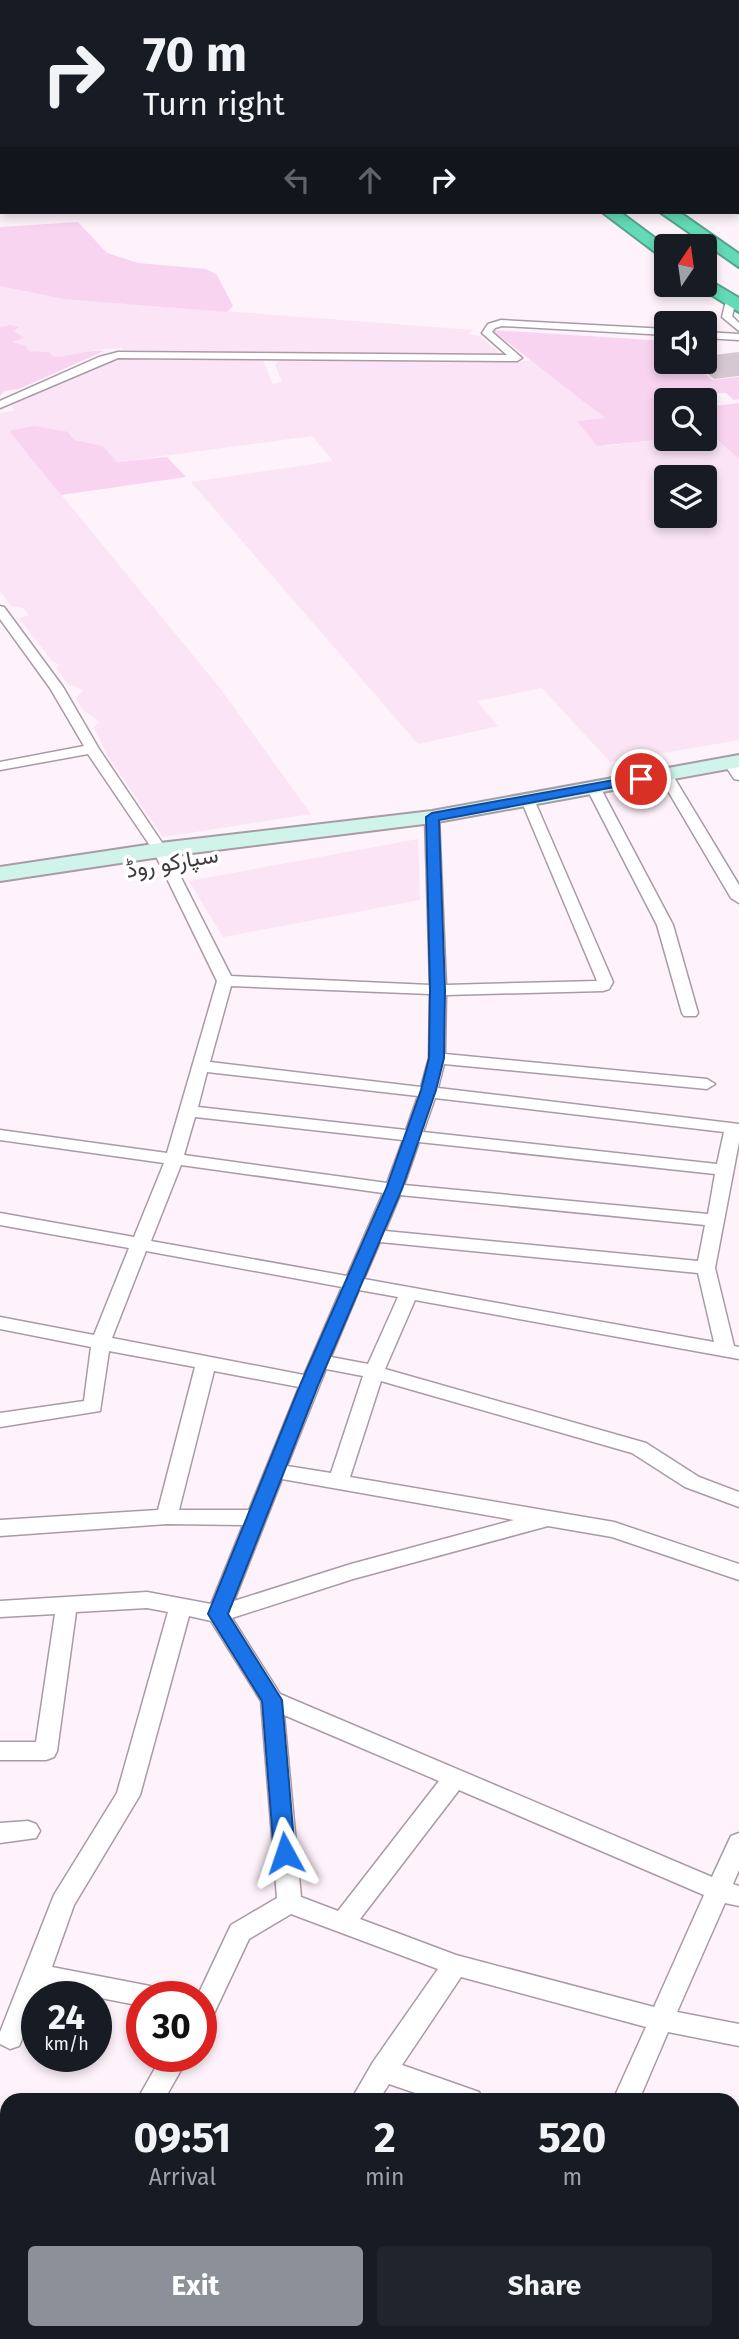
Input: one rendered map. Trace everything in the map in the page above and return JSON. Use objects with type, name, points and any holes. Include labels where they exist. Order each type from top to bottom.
[{"type":"highway","points":[[613,214],[654,247]]},
{"type":"highway","points":[[651,214],[679,234]]},
{"type":"highway","points":[[671,214],[739,261]]},
{"type":"highway","points":[[718,261],[739,276]]},
{"type":"highway","points":[[718,292],[735,303]]},
{"type":"street","points":[[735,303],[727,317],[739,328]]},
{"type":"street","points":[[0,405],[103,359],[118,355],[517,358],[488,333],[491,326],[501,323],[654,331]]},
{"type":"street","points":[[717,336],[739,337]]},
{"type":"street","points":[[0,610],[56,687],[92,749],[164,857],[225,981],[174,1160],[101,1342],[93,1406],[0,1420]]},
{"type":"street","points":[[0,765],[92,749]]},
{"type":"street","name":"سپارکو روڈ","points":[[0,890],[164,857],[432,817],[665,774],[736,767]]},
{"type":"street","points":[[665,774],[739,898]]},
{"type":"street","points":[[593,787],[665,925],[690,1013]]},
{"type":"street","points":[[225,981],[438,990],[597,988],[605,982],[528,800]]},
{"type":"street","points":[[218,1614],[310,1383],[394,1189],[429,1090],[436,1058],[438,990],[432,817]]},
{"type":"street","name":"سپارکو روڈ","points":[[0,874],[164,857]]},
{"type":"street","points":[[436,1058],[707,1084]]},
{"type":"street","points":[[0,1219],[733,1352],[706,1268],[713,1220],[735,1130],[730,1126],[202,1066]]},
{"type":"street","points":[[190,1111],[724,1170]]},
{"type":"street","points":[[0,1135],[394,1189],[713,1220]]},
{"type":"street","points":[[374,1236],[706,1268]]},
{"type":"street","points":[[338,1482],[374,1372],[410,1294]]},
{"type":"street","points":[[0,1323],[310,1383]]},
{"type":"street","points":[[321,1362],[374,1372],[639,1448],[692,1482],[739,1500]]},
{"type":"street","points":[[167,1517],[206,1363]]},
{"type":"street","points":[[276,1471],[614,1530],[739,1572]]},
{"type":"street","points":[[0,1528],[167,1517],[255,1518]]},
{"type":"street","points":[[0,1609],[148,1600],[180,1609],[218,1614],[351,1572],[549,1518]]},
{"type":"street","points":[[0,1751],[46,1751],[67,1603]]},
{"type":"street","points":[[10,2038],[37,1975],[63,1902],[128,1795],[180,1609]]},
{"type":"street","points":[[218,1614],[272,1700],[289,1903]]},
{"type":"street","points":[[272,1700],[729,1893]]},
{"type":"street","points":[[342,1924],[456,1777]]},
{"type":"street","points":[[0,1833],[28,1831]]},
{"type":"street","points":[[629,2093],[662,2020],[729,1893],[739,1843]]},
{"type":"street","points":[[289,1903],[455,1965],[662,2020],[739,2035]]},
{"type":"street","points":[[216,1981],[240,1932],[289,1903]]},
{"type":"street","points":[[367,2093],[455,1965]]},
{"type":"street","points":[[37,1975],[126,1992]]},
{"type":"street","points":[[382,2070],[449,2093]]},
{"type":"street","points":[[154,2093],[167,2072]]},
{"type":"shaded area","points":[[78,222],[107,253],[138,263],[206,269],[217,275],[233,306],[227,312],[63,299],[0,286],[0,227]]},
{"type":"shaded area","points":[[0,286],[63,299],[474,330],[468,334],[480,336],[501,355],[121,348],[95,350],[75,357],[54,357],[49,352],[29,351],[11,342],[24,338],[14,331],[18,328],[0,327]]},
{"type":"shaded area","points":[[0,327],[19,327],[14,331],[24,338],[12,342],[26,346],[29,351],[49,352],[54,357],[104,351],[19,389],[4,391],[0,396]]},
{"type":"shaded area","points":[[492,330],[654,340],[654,374],[706,374],[712,380],[739,377],[739,399],[734,400],[726,393],[717,393],[717,388],[654,388],[654,440],[597,446],[577,421],[605,418]]},
{"type":"shaded area","points":[[285,358],[533,361],[606,418],[606,446],[654,440],[654,451],[717,451],[717,439],[739,459],[739,740],[610,762],[542,688],[477,701],[498,726],[418,744],[191,482],[333,461],[312,436],[117,462],[103,446],[9,431],[219,687],[311,814],[163,837],[107,755],[94,727],[100,722],[83,710],[76,698],[84,690],[68,684],[56,668],[60,665],[52,661],[19,618],[28,615],[24,608],[11,606],[0,591],[0,413],[15,411],[11,405],[108,360],[263,361],[273,384],[282,382],[275,364]]},
{"type":"shaded area","points":[[739,403],[739,459],[717,439],[717,406]]},
{"type":"shaded area","points":[[34,426],[68,432],[74,440],[103,446],[117,462],[167,457],[186,477],[61,495],[9,431]]},
{"type":"shaded area","points":[[418,839],[420,900],[223,937],[189,881]]},
{"type":"building","points":[[739,352],[739,376],[714,379],[708,374],[717,374],[717,355]]},
{"type":"route","points":[[285,1853],[272,1700],[218,1614],[310,1383],[394,1189],[429,1090],[436,1058],[438,990],[432,817],[641,779]]}]
